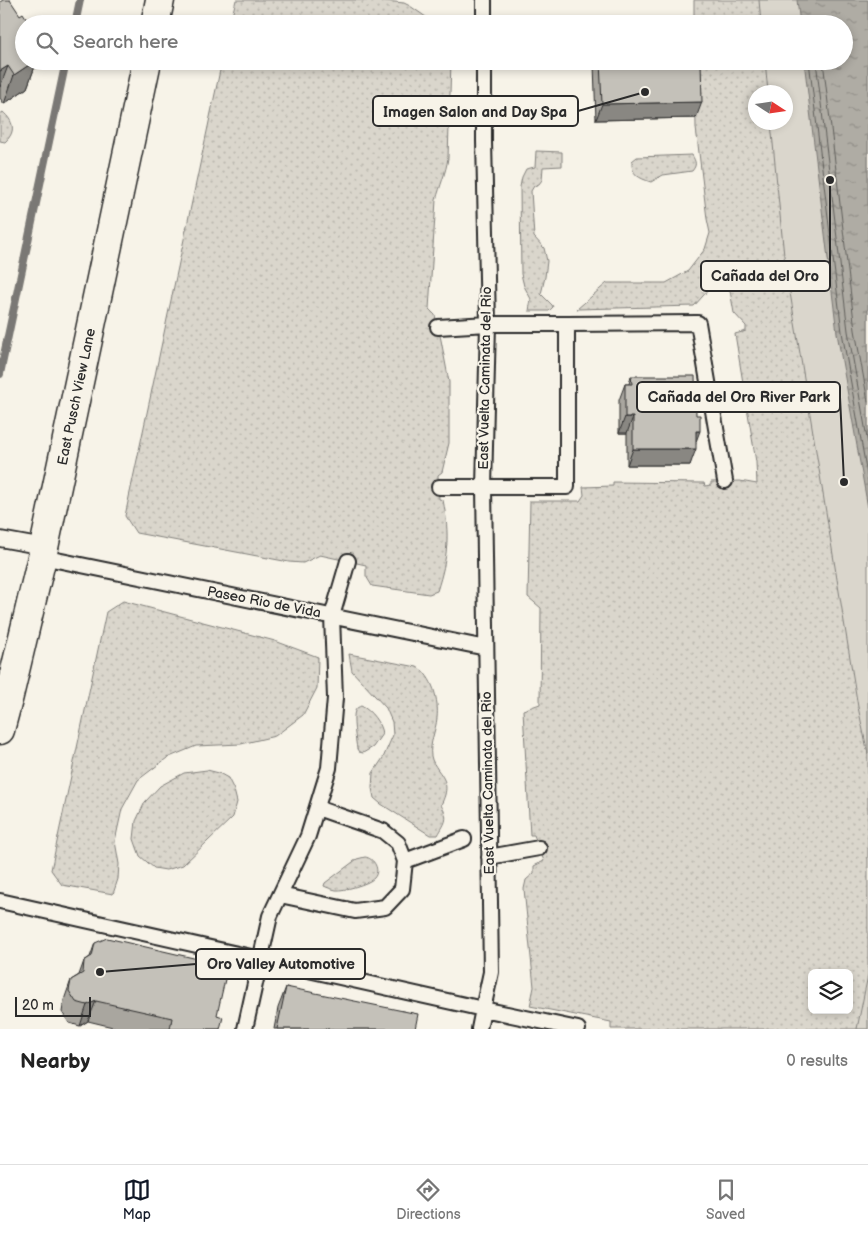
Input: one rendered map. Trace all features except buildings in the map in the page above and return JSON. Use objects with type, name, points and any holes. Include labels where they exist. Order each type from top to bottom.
[{"type":"main road","points":[[157,15],[160,0]]},
{"type":"main road","name":"East Pusch View Lane","points":[[0,730],[43,552],[145,70]]},
{"type":"lane","points":[[484,0],[484,15]]},
{"type":"lane","name":"East Vuelta Caminata del Rio","points":[[479,1029],[491,972],[484,487],[488,324],[484,70]]},
{"type":"lane","points":[[438,327],[488,324],[698,323],[725,482]]},
{"type":"lane","points":[[439,487],[568,486],[567,324]]},
{"type":"lane","name":"Paseo Rio de Vida","points":[[0,539],[43,552],[486,648]]},
{"type":"lane","points":[[245,1029],[270,916],[308,836],[329,768],[335,698],[332,616],[348,561]]},
{"type":"lane","points":[[280,895],[355,911],[385,907],[402,889],[405,861],[398,842],[383,831],[317,808]]},
{"type":"lane","points":[[405,861],[464,839]]},
{"type":"lane","points":[[489,857],[539,848]]},
{"type":"lane","points":[[0,901],[578,1029]]},
{"type":"shaded area","points":[[236,0],[377,0],[404,3],[423,15],[232,15]]},
{"type":"shaded area","points":[[694,0],[768,0],[769,15],[694,15]]},
{"type":"shaded area","points":[[759,0],[868,0],[868,754],[858,707],[784,256],[772,130],[793,130],[793,85],[767,85],[766,70],[853,70],[853,15],[760,15]]},
{"type":"shaded area","points":[[220,70],[451,70],[448,158],[436,200],[429,309],[435,315],[449,382],[449,443],[442,472],[438,475],[439,499],[443,500],[447,524],[447,546],[444,567],[437,591],[429,594],[372,586],[366,576],[366,565],[320,555],[303,563],[289,562],[136,533],[125,516]]},
{"type":"shaded area","points":[[695,70],[776,70],[777,85],[748,85],[748,130],[783,130],[868,650],[868,1029],[611,1029],[611,1022],[530,1006],[534,987],[524,889],[526,880],[534,873],[534,866],[544,861],[534,835],[530,835],[523,710],[540,704],[541,608],[528,597],[530,501],[580,501],[584,495],[583,487],[613,486],[613,482],[704,483],[705,486],[711,485],[711,482],[740,481],[757,484],[756,462],[735,334],[746,331],[746,326],[734,313],[729,285],[720,277],[694,306],[577,309],[607,283],[666,283],[688,271],[705,249],[710,233],[696,128]]},
{"type":"shaded area","points":[[3,112],[12,126],[11,134],[5,142],[0,141],[0,114]]},
{"type":"shaded area","points":[[536,151],[562,152],[562,166],[543,167],[542,180],[531,191],[534,237],[544,248],[547,261],[541,294],[553,307],[549,311],[529,311],[531,299],[524,286],[521,274],[520,187],[526,169],[535,167]]},
{"type":"shaded area","points":[[692,155],[695,167],[692,171],[663,175],[651,182],[634,173],[632,166],[632,161],[637,157]]},
{"type":"shaded area","points":[[123,601],[275,641],[318,657],[317,688],[303,715],[275,736],[241,744],[196,746],[167,758],[138,780],[122,809],[115,841],[119,864],[118,879],[113,894],[62,885],[51,870],[106,612]]},
{"type":"shaded area","points":[[349,654],[417,667],[427,676],[434,689],[437,711],[431,756],[444,779],[446,787],[441,805],[446,820],[438,835],[430,835],[374,798],[372,788],[373,773],[383,758],[393,735],[392,722],[386,708],[352,671]]},
{"type":"shaded area","points":[[361,706],[375,718],[382,734],[373,747],[363,753],[357,749],[354,724],[355,711]]},
{"type":"shaded area","points":[[207,770],[228,778],[237,802],[233,817],[183,865],[166,870],[154,868],[140,856],[134,839],[136,821],[145,802],[160,786],[184,773]]},
{"type":"shaded area","points":[[365,857],[374,862],[377,868],[374,878],[367,883],[339,890],[324,886],[325,883],[357,859]]},
{"type":"shaded area","points":[[868,975],[868,1029],[857,1029]]},
{"type":"water","points":[[797,0],[868,0],[868,508],[837,333],[805,70],[853,70],[853,15],[799,15]]},
{"type":"waterway","points":[[77,15],[80,0]]},
{"type":"waterway","points":[[0,374],[64,70]]},
{"type":"place","name":"Imagen Salon and Day Spa","points":[[645,92]]},
{"type":"place","name":"Cañada del Oro","points":[[830,180]]},
{"type":"place","name":"Cañada del Oro River Park","points":[[844,482]]},
{"type":"place","name":"Oro Valley Automotive","points":[[100,972]]}]
